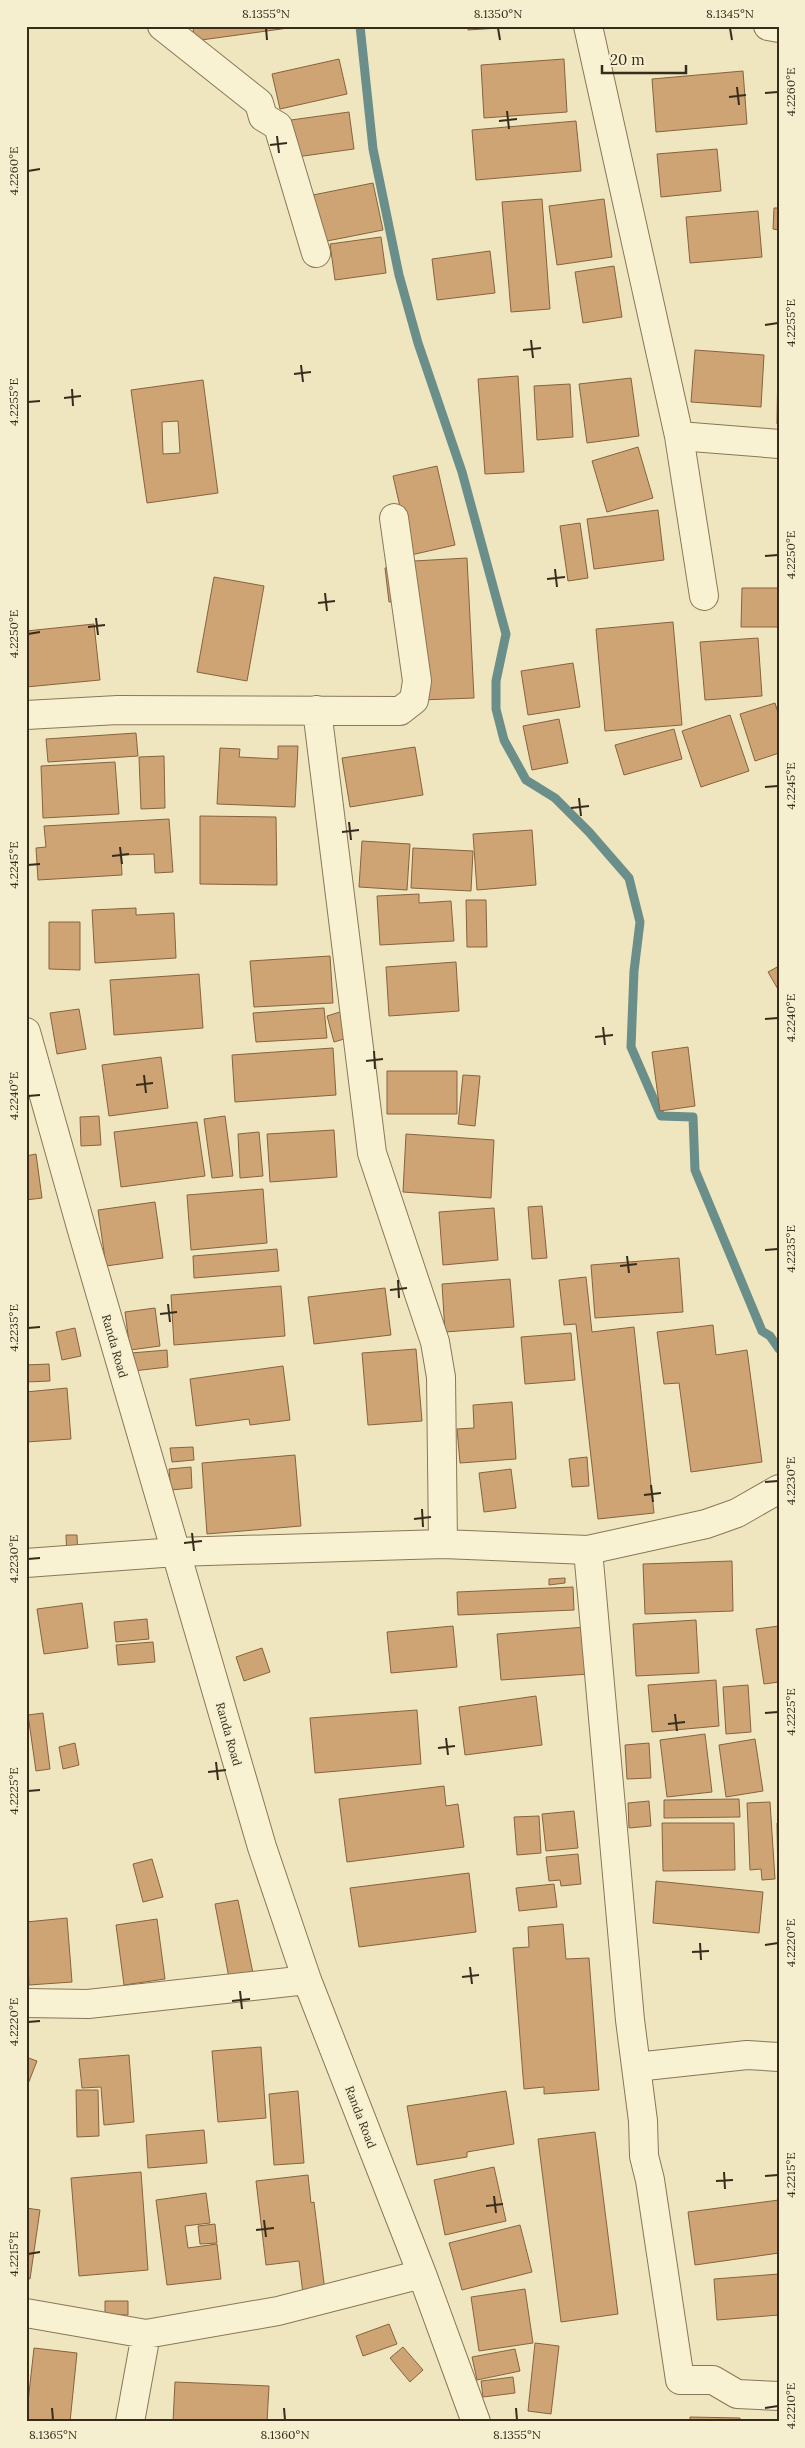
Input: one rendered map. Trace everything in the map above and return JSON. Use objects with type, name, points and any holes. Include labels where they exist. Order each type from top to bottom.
[{"type":"street","points":[[162,26],[259,103],[263,117],[278,126],[316,253]]},
{"type":"street","points":[[588,26],[679,436],[704,596]]},
{"type":"street","points":[[768,26],[779,28]]},
{"type":"street","points":[[679,436],[779,444]]},
{"type":"street","points":[[26,715],[118,710],[400,710],[414,700],[417,681],[394,518]]},
{"type":"street","points":[[317,710],[372,1153],[435,1342],[441,1378],[442,1544]]},
{"type":"street","name":"Randa Road","points":[[26,1032],[262,1847],[307,1980],[422,2274],[476,2422]]},
{"type":"street","points":[[26,1562],[176,1552],[442,1544],[588,1550],[706,1524],[737,1514],[779,1489]]},
{"type":"street","points":[[588,1550],[644,2156],[650,2180],[680,2380],[712,2380],[737,2394],[779,2396]]},
{"type":"street","points":[[26,2002],[88,2004],[307,1980]]},
{"type":"street","points":[[636,2067],[747,2055],[779,2057]]},
{"type":"street","points":[[26,2313],[146,2334],[278,2311],[422,2274]]},
{"type":"street","points":[[130,2422],[146,2334]]},
{"type":"building","points":[[193,26],[303,26],[194,41]]},
{"type":"building","points":[[468,26],[530,26],[468,30]]},
{"type":"building","points":[[339,59],[347,94],[280,109],[272,74]]},
{"type":"building","points":[[564,59],[567,112],[484,118],[481,65]]},
{"type":"building","points":[[743,71],[747,124],[656,132],[652,79]]},
{"type":"building","points":[[349,112],[354,149],[296,157],[291,120]]},
{"type":"building","points":[[576,121],[581,171],[476,180],[472,130]]},
{"type":"building","points":[[717,149],[721,191],[661,197],[657,154]]},
{"type":"building","points":[[373,183],[383,230],[322,242],[313,195]]},
{"type":"building","points":[[542,199],[550,309],[511,312],[502,202]]},
{"type":"building","points":[[604,199],[612,257],[557,265],[549,206]]},
{"type":"building","points":[[774,208],[779,208],[779,230],[773,229]]},
{"type":"building","points":[[758,211],[762,257],[690,263],[686,217]]},
{"type":"building","points":[[381,237],[386,273],[335,280],[330,244]]},
{"type":"building","points":[[490,251],[495,293],[437,300],[432,259]]},
{"type":"building","points":[[614,266],[622,317],[583,323],[575,272]]},
{"type":"building","points":[[695,350],[764,355],[761,407],[691,402]]},
{"type":"building","points":[[778,357],[779,424],[777,424]]},
{"type":"building","points":[[518,376],[524,472],[485,474],[478,379]]},
{"type":"building","points":[[631,378],[639,436],[587,443],[579,384]]},
{"type":"building","points":[[203,380],[218,493],[147,503],[131,390]],"holes":[[[178,421],[180,453],[163,454],[162,422]]]},
{"type":"building","points":[[570,384],[573,437],[537,440],[534,386]]},
{"type":"building","points":[[638,447],[653,498],[607,512],[592,461]]},
{"type":"building","points":[[437,466],[455,545],[411,555],[393,476]]},
{"type":"building","points":[[658,510],[664,560],[594,569],[587,519]]},
{"type":"building","points":[[580,523],[588,578],[568,581],[560,526]]},
{"type":"building","points":[[467,558],[474,698],[421,700],[414,561]]},
{"type":"building","points":[[395,566],[400,601],[389,602],[385,568]]},
{"type":"building","points":[[214,577],[264,586],[247,681],[197,672]]},
{"type":"building","points":[[742,588],[779,588],[779,627],[741,627]]},
{"type":"building","points":[[673,622],[682,725],[605,731],[596,629]]},
{"type":"building","points":[[94,624],[100,680],[26,687],[26,631]]},
{"type":"building","points":[[758,638],[762,696],[705,700],[700,642]]},
{"type":"building","points":[[573,663],[580,707],[528,715],[521,671]]},
{"type":"building","points":[[775,703],[779,716],[779,753],[755,761],[740,714]]},
{"type":"building","points":[[730,715],[749,771],[701,787],[682,731]]},
{"type":"building","points":[[559,719],[568,763],[532,770],[523,726]]},
{"type":"building","points":[[674,729],[682,759],[624,775],[615,745]]},
{"type":"building","points":[[136,733],[138,756],[48,762],[46,739]]},
{"type":"building","points":[[278,746],[298,746],[295,807],[217,804],[220,748],[240,749],[239,757],[278,759]]},
{"type":"building","points":[[415,747],[423,795],[350,807],[342,758]]},
{"type":"building","points":[[164,756],[165,808],[141,809],[139,757]]},
{"type":"building","points":[[115,762],[119,814],[43,818],[41,766]]},
{"type":"building","points":[[200,816],[276,817],[277,885],[200,884]]},
{"type":"building","points":[[169,819],[173,872],[155,873],[154,854],[121,855],[122,875],[38,880],[36,848],[46,847],[44,826]]},
{"type":"building","points":[[532,830],[536,885],[477,890],[473,834]]},
{"type":"building","points":[[362,841],[410,844],[407,890],[359,887]]},
{"type":"building","points":[[413,848],[473,851],[471,891],[411,888]]},
{"type":"building","points":[[419,894],[419,903],[451,901],[454,941],[380,945],[377,896]]},
{"type":"building","points":[[466,900],[486,900],[487,947],[467,947]]},
{"type":"building","points":[[136,908],[136,915],[174,913],[176,958],[95,963],[92,910]]},
{"type":"building","points":[[49,922],[80,922],[80,970],[49,969]]},
{"type":"building","points":[[330,956],[333,1003],[254,1007],[250,961]]},
{"type":"building","points":[[456,962],[459,1011],[389,1016],[386,967]]},
{"type":"building","points":[[779,966],[779,991],[768,972]]},
{"type":"building","points":[[199,974],[203,1028],[114,1035],[110,980]]},
{"type":"building","points":[[324,1008],[327,1038],[256,1042],[253,1013]]},
{"type":"building","points":[[79,1009],[86,1049],[57,1054],[50,1013]]},
{"type":"building","points":[[343,1011],[351,1037],[334,1042],[327,1016]]},
{"type":"building","points":[[688,1047],[695,1106],[660,1111],[652,1052]]},
{"type":"building","points":[[333,1048],[336,1095],[235,1102],[232,1055]]},
{"type":"building","points":[[161,1057],[168,1108],[109,1116],[102,1065]]},
{"type":"building","points":[[387,1071],[457,1071],[457,1114],[387,1114]]},
{"type":"building","points":[[463,1075],[480,1076],[475,1126],[458,1124]]},
{"type":"building","points":[[99,1116],[101,1145],[81,1146],[80,1117]]},
{"type":"building","points":[[225,1116],[233,1176],[212,1178],[204,1119]]},
{"type":"building","points":[[197,1122],[205,1176],[121,1187],[114,1132]]},
{"type":"building","points":[[334,1130],[337,1177],[270,1182],[267,1134]]},
{"type":"building","points":[[259,1132],[263,1176],[240,1178],[238,1134]]},
{"type":"building","points":[[406,1134],[494,1140],[491,1198],[403,1192]]},
{"type":"building","points":[[36,1154],[42,1198],[26,1200],[26,1156]]},
{"type":"building","points":[[263,1189],[267,1243],[191,1250],[187,1195]]},
{"type":"building","points":[[155,1202],[163,1258],[106,1266],[98,1210]]},
{"type":"building","points":[[542,1206],[547,1258],[532,1259],[528,1207]]},
{"type":"building","points":[[494,1208],[498,1260],[443,1265],[439,1212]]},
{"type":"building","points":[[277,1249],[279,1271],[194,1278],[193,1256]]},
{"type":"building","points":[[679,1258],[683,1312],[595,1318],[591,1265]]},
{"type":"building","points":[[586,1277],[592,1332],[634,1327],[654,1513],[598,1519],[576,1324],[564,1325],[559,1280]]},
{"type":"building","points":[[510,1279],[514,1327],[445,1332],[442,1284]]},
{"type":"building","points":[[281,1286],[285,1336],[174,1345],[171,1295]]},
{"type":"building","points":[[385,1288],[391,1335],[314,1344],[308,1297]]},
{"type":"building","points":[[155,1308],[160,1346],[130,1350],[125,1312]]},
{"type":"building","points":[[713,1325],[716,1355],[747,1350],[762,1462],[691,1472],[679,1383],[664,1384],[657,1332]]},
{"type":"building","points":[[75,1328],[81,1356],[62,1360],[56,1332]]},
{"type":"building","points":[[571,1333],[575,1380],[525,1384],[521,1337]]},
{"type":"building","points":[[416,1349],[422,1421],[368,1425],[362,1353]]},
{"type":"building","points":[[167,1350],[168,1367],[133,1371],[131,1353]]},
{"type":"building","points":[[49,1364],[50,1381],[26,1382],[26,1365]]},
{"type":"building","points":[[283,1366],[290,1420],[250,1425],[249,1419],[196,1426],[190,1379]]},
{"type":"building","points":[[67,1388],[71,1439],[26,1442],[26,1392]]},
{"type":"building","points":[[512,1402],[516,1459],[460,1463],[457,1429],[474,1428],[473,1405]]},
{"type":"building","points":[[193,1447],[194,1460],[172,1462],[170,1448]]},
{"type":"building","points":[[295,1455],[301,1526],[207,1534],[202,1463]]},
{"type":"building","points":[[587,1457],[589,1486],[572,1487],[569,1459]]},
{"type":"building","points":[[191,1467],[192,1488],[171,1490],[169,1469]]},
{"type":"building","points":[[511,1469],[516,1508],[484,1512],[479,1473]]},
{"type":"building","points":[[66,1535],[77,1535],[78,1558],[67,1558]]},
{"type":"building","points":[[732,1561],[733,1611],[645,1614],[643,1564]]},
{"type":"building","points":[[565,1578],[565,1583],[549,1585],[549,1579]]},
{"type":"building","points":[[573,1587],[574,1610],[458,1615],[457,1592]]},
{"type":"building","points":[[82,1603],[88,1648],[44,1654],[37,1609]]},
{"type":"building","points":[[147,1619],[149,1639],[116,1642],[114,1622]]},
{"type":"building","points":[[696,1620],[699,1673],[636,1676],[633,1624]]},
{"type":"building","points":[[453,1626],[457,1667],[391,1673],[387,1632]]},
{"type":"building","points":[[779,1626],[779,1682],[764,1684],[756,1629]]},
{"type":"building","points":[[585,1627],[589,1674],[501,1680],[497,1634]]},
{"type":"building","points":[[153,1642],[155,1662],[118,1665],[116,1645]]},
{"type":"building","points":[[262,1648],[270,1672],[244,1681],[236,1657]]},
{"type":"building","points":[[716,1680],[719,1726],[652,1732],[648,1685]]},
{"type":"building","points":[[748,1685],[751,1732],[726,1734],[723,1687]]},
{"type":"building","points":[[536,1696],[542,1745],[465,1755],[459,1707]]},
{"type":"building","points":[[417,1710],[421,1764],[315,1773],[310,1718]]},
{"type":"building","points":[[43,1713],[50,1769],[36,1771],[28,1715]]},
{"type":"building","points":[[705,1734],[712,1792],[667,1797],[660,1740]]},
{"type":"building","points":[[755,1739],[763,1791],[726,1797],[719,1745]]},
{"type":"building","points":[[75,1743],[79,1765],[63,1769],[59,1747]]},
{"type":"building","points":[[649,1743],[651,1778],[627,1779],[625,1745]]},
{"type":"building","points":[[444,1786],[446,1806],[458,1804],[464,1847],[347,1862],[339,1799]]},
{"type":"building","points":[[739,1799],[740,1817],[664,1818],[664,1800]]},
{"type":"building","points":[[649,1801],[651,1826],[629,1828],[628,1803]]},
{"type":"building","points":[[770,1802],[775,1879],[762,1880],[761,1869],[750,1870],[747,1803]]},
{"type":"building","points":[[574,1811],[578,1848],[546,1851],[542,1814]]},
{"type":"building","points":[[539,1816],[541,1853],[517,1855],[514,1817]]},
{"type":"building","points":[[662,1823],[734,1823],[735,1870],[663,1871]]},
{"type":"building","points":[[777,1823],[779,1823],[779,1883],[778,1883]]},
{"type":"building","points":[[578,1854],[581,1884],[561,1886],[560,1880],[549,1881],[546,1857]]},
{"type":"building","points":[[152,1859],[163,1897],[143,1902],[133,1864]]},
{"type":"building","points":[[469,1873],[476,1932],[359,1947],[350,1888]]},
{"type":"building","points":[[656,1881],[763,1892],[759,1933],[653,1923]]},
{"type":"building","points":[[554,1884],[557,1907],[519,1911],[516,1888]]},
{"type":"building","points":[[238,1900],[253,1973],[229,1978],[215,1904]]},
{"type":"building","points":[[67,1918],[72,1982],[29,1985],[26,1922]]},
{"type":"building","points":[[157,1919],[165,1979],[124,1985],[116,1925]]},
{"type":"building","points":[[563,1924],[566,1959],[589,1958],[599,2090],[544,2094],[544,2087],[524,2089],[513,1948],[529,1947],[528,1927]]},
{"type":"building","points":[[261,2047],[266,2118],[218,2122],[212,2051]]},
{"type":"building","points":[[129,2055],[134,2122],[104,2125],[101,2087],[82,2088],[79,2059]]},
{"type":"building","points":[[26,2057],[37,2061],[26,2089]]},
{"type":"building","points":[[76,2090],[98,2090],[99,2136],[77,2137]]},
{"type":"building","points":[[298,2091],[304,2163],[274,2165],[269,2094]]},
{"type":"building","points":[[506,2091],[514,2144],[467,2152],[467,2157],[417,2165],[407,2106]]},
{"type":"building","points":[[204,2130],[207,2163],[148,2168],[146,2135]]},
{"type":"building","points":[[595,2132],[618,2314],[561,2322],[538,2139]]},
{"type":"building","points":[[494,2167],[506,2221],[445,2235],[434,2180]]},
{"type":"building","points":[[141,2172],[148,2270],[79,2276],[71,2178]]},
{"type":"building","points":[[308,2175],[311,2203],[314,2202],[325,2291],[303,2294],[299,2261],[266,2265],[256,2181]]},
{"type":"building","points":[[206,2193],[210,2223],[185,2226],[188,2248],[217,2244],[221,2279],[167,2285],[156,2200]]},
{"type":"building","points":[[779,2200],[779,2253],[695,2265],[688,2212]]},
{"type":"building","points":[[26,2208],[40,2210],[30,2279],[26,2278]]},
{"type":"building","points":[[215,2224],[217,2243],[200,2244],[198,2226]]},
{"type":"building","points":[[520,2225],[532,2272],[462,2290],[449,2243]]},
{"type":"building","points":[[779,2274],[779,2315],[717,2320],[714,2279]]},
{"type":"building","points":[[525,2289],[533,2343],[479,2351],[471,2297]]},
{"type":"building","points":[[105,2301],[128,2301],[128,2315],[105,2315]]},
{"type":"building","points":[[389,2324],[397,2344],[363,2356],[356,2336]]},
{"type":"building","points":[[535,2343],[559,2346],[551,2414],[528,2411]]},
{"type":"building","points":[[403,2347],[423,2370],[410,2382],[390,2358]]},
{"type":"building","points":[[34,2348],[77,2353],[70,2422],[26,2420]]},
{"type":"building","points":[[515,2349],[520,2371],[477,2380],[472,2357]]},
{"type":"building","points":[[513,2377],[515,2393],[483,2397],[481,2381]]},
{"type":"building","points":[[175,2382],[269,2386],[267,2422],[173,2422]]},
{"type":"building","points":[[690,2417],[740,2418],[740,2422],[690,2422]]},
{"type":"waterway","points":[[360,26],[373,149],[399,275],[418,343],[462,472],[506,634],[496,681],[496,709],[504,740],[526,780],[555,798],[589,832],[629,878],[640,922],[634,971],[631,1047],[661,1116],[693,1117],[695,1170],[762,1331],[770,1336],[779,1349]]}]
